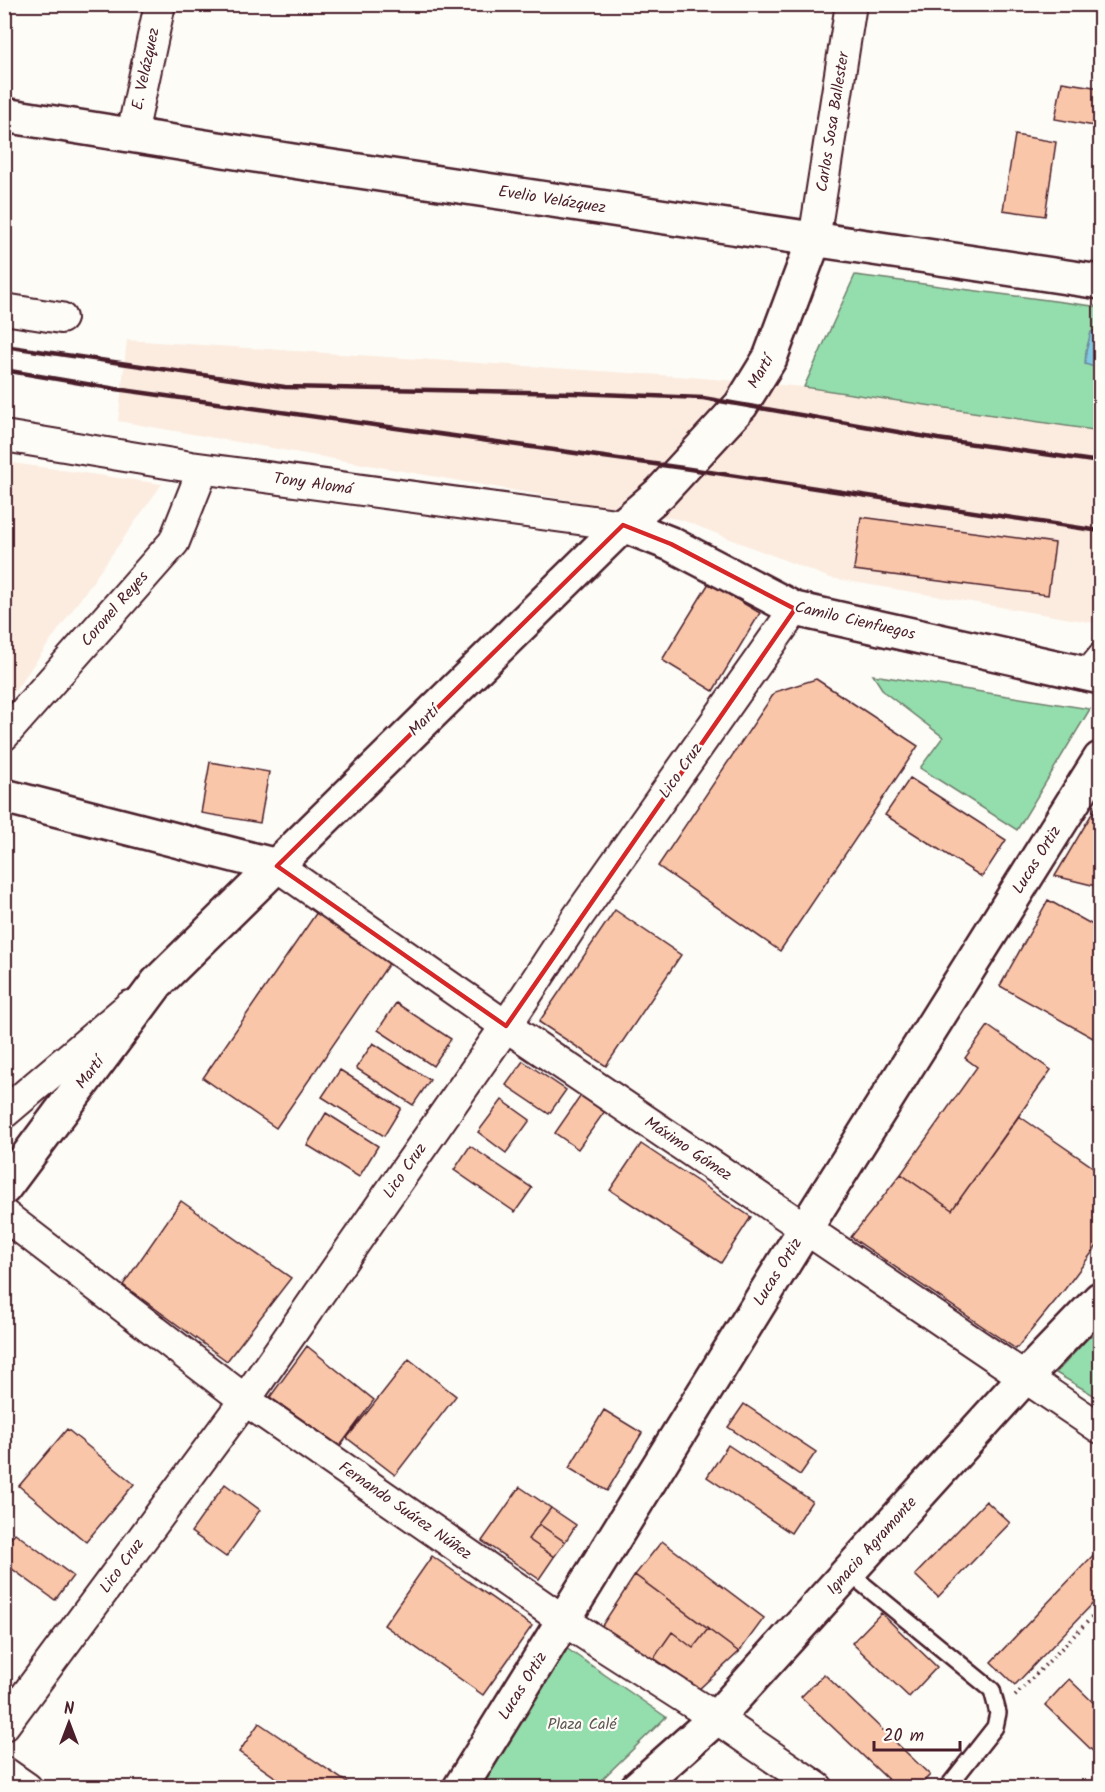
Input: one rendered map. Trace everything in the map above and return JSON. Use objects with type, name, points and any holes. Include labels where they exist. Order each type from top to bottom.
[{"type":"main road","name":"Evelio Velázquez","points":[[4,115],[299,162],[1101,282]]},
{"type":"main road","name":"Martí","points":[[4,1188],[158,983],[623,525],[660,493],[741,405],[770,358],[814,240]]},
{"type":"main road","name":"Camilo Cienfuegos","points":[[623,525],[671,544],[795,609],[1094,666]]},
{"type":"main road","name":"Lucas Ortiz","points":[[460,1788],[805,1228],[1101,759]]},
{"type":"main road","points":[[4,796],[277,866]]},
{"type":"main road","name":"Ignacio Agramonte","points":[[638,1788],[716,1718],[1024,1378],[1101,1299]]},
{"type":"street","name":"E. Velázquez","points":[[132,134],[160,4]]},
{"type":"street","name":"Carlos Sosa Ballester","points":[[814,240],[850,5]]},
{"type":"street","points":[[4,309],[62,318]]},
{"type":"street","name":"Tony Alomá","points":[[4,436],[203,469],[623,525]]},
{"type":"street","name":"Coronel Reyes","points":[[4,735],[174,542],[203,469]]},
{"type":"street","name":"Lico Cruz","points":[[4,1725],[245,1400],[506,1026],[577,918],[795,609]]},
{"type":"street","name":"Máximo Gómez","points":[[277,866],[506,1026],[1101,1428]]},
{"type":"street","points":[[4,1113],[158,983]]},
{"type":"street","name":"Fernando Suárez Núñez","points":[[4,1215],[245,1400],[563,1620],[716,1718],[818,1788]]},
{"type":"street","points":[[4,1772],[27,1788]]},
{"type":"lane","points":[[848,1572],[992,1690],[998,1713],[995,1727],[947,1788]]},
{"type":"path","points":[[998,1713],[1101,1609]]},
{"type":"highlighted area","points":[[623,525],[671,544],[795,609],[506,1026],[277,866]]},
{"type":"shaded area","points":[[127,340],[691,377],[804,387],[1100,431],[1100,624],[830,578],[682,520],[118,421]]},
{"type":"shaded area","points":[[4,462],[162,484],[5,705]]},
{"type":"green space","points":[[855,275],[1100,307],[1100,431],[804,387]]},
{"type":"green space","points":[[873,675],[1090,709],[1017,830],[920,768],[943,737],[884,692]]},
{"type":"green space","points":[[1100,1325],[1100,1399],[1056,1373]]},
{"type":"green space","name":"Plaza Calé","points":[[566,1648],[666,1717],[594,1787],[479,1788]]},
{"type":"water","points":[[1100,329],[1100,369],[1085,364],[1091,332]]},
{"type":"building","points":[[1062,82],[1100,88],[1100,127],[1055,119]]},
{"type":"building","points":[[1015,135],[1056,142],[1045,216],[1003,210]]},
{"type":"building","points":[[861,517],[1055,543],[1048,595],[854,570]]},
{"type":"building","points":[[709,583],[760,613],[713,691],[662,660]]},
{"type":"building","points":[[816,679],[918,746],[780,951],[658,866],[775,692]]},
{"type":"building","points":[[210,762],[269,772],[260,823],[201,813]]},
{"type":"building","points":[[910,778],[1006,840],[982,877],[885,815]]},
{"type":"building","points":[[1100,800],[1100,887],[1055,876]]},
{"type":"building","points":[[1048,900],[1100,929],[1100,1042],[1000,986]]},
{"type":"building","points":[[615,910],[681,955],[606,1066],[539,1022]]},
{"type":"building","points":[[317,912],[390,962],[276,1128],[203,1078]]},
{"type":"building","points":[[396,1003],[451,1039],[433,1066],[378,1030]]},
{"type":"building","points":[[988,1026],[1051,1070],[952,1210],[901,1174],[977,1067],[965,1058]]},
{"type":"building","points":[[373,1043],[430,1080],[413,1105],[356,1068]]},
{"type":"building","points":[[523,1061],[566,1090],[549,1114],[506,1085]]},
{"type":"building","points":[[340,1070],[401,1108],[384,1136],[322,1097]]},
{"type":"building","points":[[582,1094],[605,1111],[578,1149],[555,1133]]},
{"type":"building","points":[[502,1100],[530,1120],[506,1153],[478,1132]]},
{"type":"building","points":[[326,1113],[378,1146],[359,1177],[307,1145]]},
{"type":"building","points":[[1019,1116],[1100,1172],[1100,1242],[1016,1349],[851,1237],[901,1174],[952,1210]]},
{"type":"building","points":[[641,1144],[751,1217],[721,1263],[610,1190]]},
{"type":"building","points":[[470,1146],[532,1188],[515,1212],[454,1170]]},
{"type":"building","points":[[181,1201],[291,1278],[227,1361],[123,1285]]},
{"type":"building","points":[[307,1346],[374,1400],[340,1446],[270,1397]]},
{"type":"building","points":[[409,1359],[456,1396],[395,1475],[347,1438]]},
{"type":"building","points":[[744,1404],[816,1452],[800,1475],[728,1427]]},
{"type":"building","points":[[604,1410],[642,1433],[607,1491],[569,1468]]},
{"type":"building","points":[[67,1429],[134,1484],[86,1542],[19,1486]]},
{"type":"building","points":[[728,1445],[812,1501],[791,1533],[707,1477]]},
{"type":"building","points":[[225,1484],[260,1510],[226,1557],[191,1532]]},
{"type":"building","points":[[520,1487],[551,1508],[528,1539],[554,1557],[539,1579],[482,1541]]},
{"type":"building","points":[[986,1501],[1010,1523],[938,1597],[915,1575]]},
{"type":"building","points":[[551,1508],[576,1525],[565,1542],[539,1524]]},
{"type":"building","points":[[539,1524],[565,1542],[554,1557],[528,1539]]},
{"type":"building","points":[[15,1533],[73,1576],[55,1600],[4,1563],[4,1546]]},
{"type":"building","points":[[662,1541],[764,1618],[739,1652],[635,1575]]},
{"type":"building","points":[[1100,1548],[1100,1596],[1015,1685],[991,1662]]},
{"type":"building","points":[[432,1556],[532,1626],[483,1695],[384,1625]]},
{"type":"building","points":[[635,1575],[708,1629],[693,1648],[672,1632],[654,1658],[649,1660],[601,1627]]},
{"type":"building","points":[[881,1613],[937,1667],[909,1697],[852,1643]]},
{"type":"building","points":[[708,1629],[739,1652],[699,1689],[654,1658],[672,1632],[693,1648]]},
{"type":"building","points":[[824,1674],[930,1775],[917,1788],[897,1788],[801,1697]]},
{"type":"building","points":[[1069,1679],[1100,1709],[1100,1758],[1045,1705]]},
{"type":"building","points":[[259,1723],[355,1788],[291,1788],[239,1752]]},
{"type":"railway","points":[[4,346],[285,387],[703,398],[938,439],[1100,462]]},
{"type":"railway","points":[[4,370],[116,389],[683,468],[1100,531]]}]
